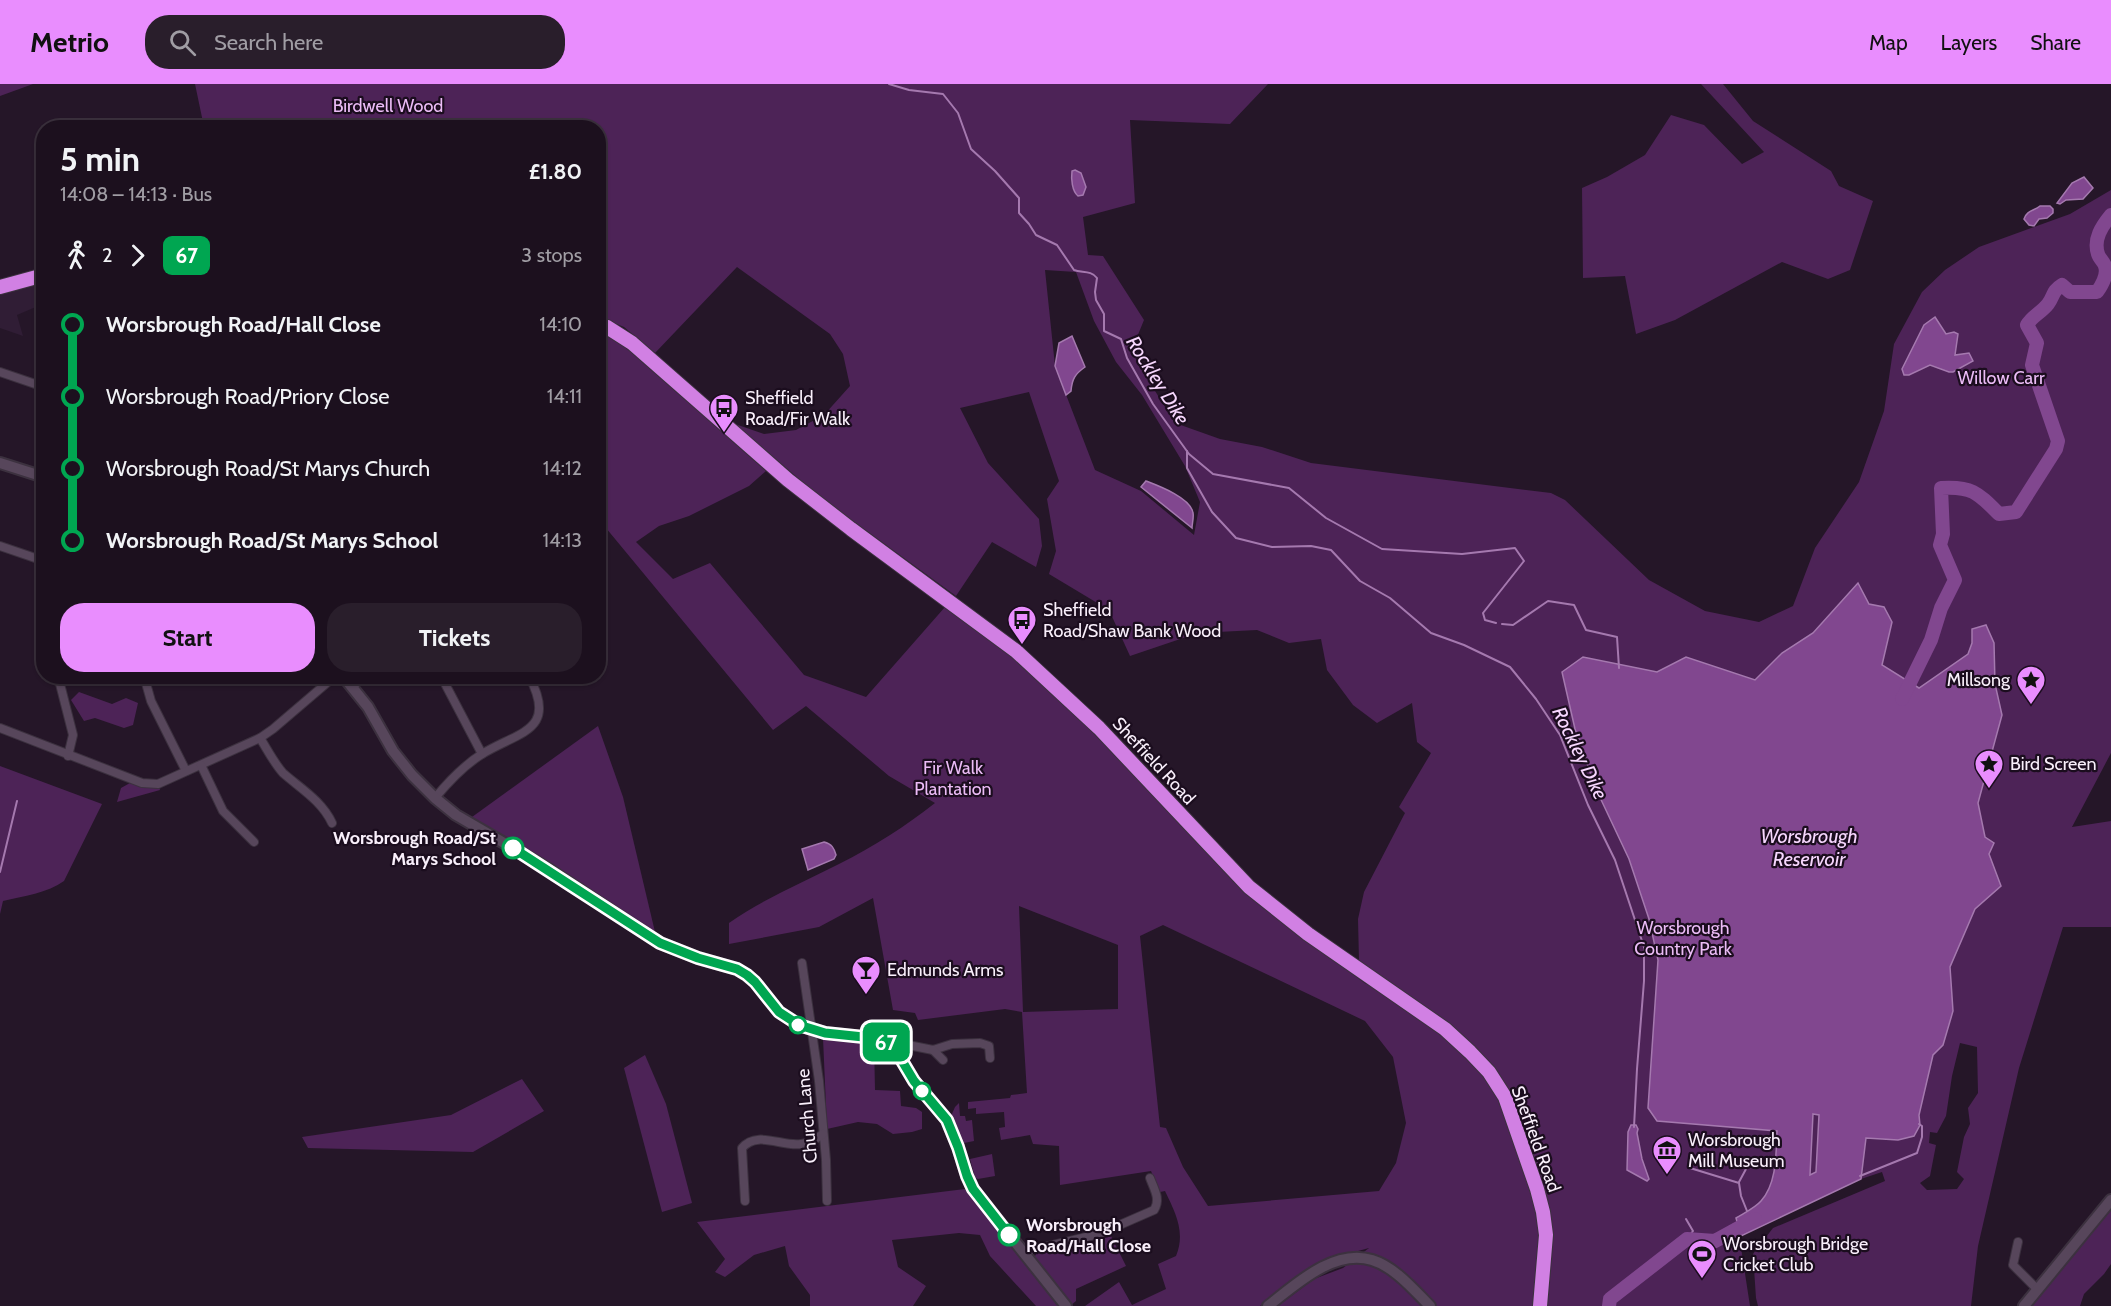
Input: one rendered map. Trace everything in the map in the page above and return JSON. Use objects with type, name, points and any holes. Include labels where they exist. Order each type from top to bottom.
[{"type":"highway","points":[[0,287],[36,276]]},
{"type":"highway","name":"Sheffield Road","points":[[606,326],[632,343],[788,480],[850,530],[1017,651],[1099,728],[1249,887],[1308,934],[1445,1029],[1470,1052],[1489,1072],[1505,1096],[1537,1189],[1546,1235],[1540,1306]]},
{"type":"street","points":[[0,372],[36,384]]},
{"type":"street","points":[[0,463],[36,474]]},
{"type":"street","points":[[0,546],[36,558]]},
{"type":"street","points":[[60,684],[73,735],[68,756]]},
{"type":"street","points":[[146,684],[151,701],[186,771]]},
{"type":"street","points":[[0,728],[142,783],[158,783],[260,738],[326,684]]},
{"type":"street","points":[[350,684],[368,707],[393,751],[412,775],[456,815],[546,868],[660,943],[698,958],[737,969],[747,975],[779,1012],[799,1025],[811,1030],[873,1038],[895,1049],[914,1081],[947,1120],[973,1189],[1066,1306]]},
{"type":"street","points":[[353,688],[356,684]]},
{"type":"street","points":[[445,684],[482,754]]},
{"type":"street","points":[[435,798],[456,773],[482,754],[510,741],[536,722],[540,712],[540,702],[533,684]]},
{"type":"street","points":[[260,738],[281,771],[308,793],[328,814],[332,823]]},
{"type":"street","points":[[201,765],[223,811],[254,842]]},
{"type":"street","name":"Church Lane","points":[[802,963],[819,1081],[827,1201]]},
{"type":"street","points":[[895,1049],[908,1046],[933,1050],[952,1044],[980,1043],[988,1046],[990,1058]]},
{"type":"street","points":[[933,1050],[943,1060]]},
{"type":"street","points":[[745,1201],[742,1148],[746,1142],[763,1139],[801,1144],[813,1141],[823,1134]]},
{"type":"street","points":[[1023,1252],[1099,1234],[1154,1210],[1158,1204],[1157,1196],[1149,1178]]},
{"type":"street","points":[[2024,1306],[2111,1200]]},
{"type":"street","points":[[2018,1242],[2013,1265],[2037,1289]]},
{"type":"street","points":[[1268,1306],[1329,1264],[1361,1258],[1378,1263],[1396,1275],[1430,1306]]},
{"type":"shaded area","points":[[36,284],[36,307],[17,315],[23,336],[0,328],[0,295]]},
{"type":"green space","points":[[0,84],[33,84],[0,96]]},
{"type":"green space","points":[[195,84],[1268,84],[1230,124],[1130,120],[1135,203],[1083,217],[1088,255],[1103,256],[1144,320],[1135,342],[1142,370],[1175,423],[1220,439],[1262,447],[1311,463],[1551,493],[1565,500],[1649,580],[1705,611],[1759,622],[1793,606],[1815,548],[1859,482],[1884,411],[1894,344],[1922,292],[1945,270],[1979,247],[2070,214],[2111,190],[2111,753],[2072,827],[2111,821],[2111,927],[2063,927],[2019,1068],[1978,1246],[1971,1306],[1758,1306],[1753,1254],[1773,1228],[1885,1181],[1882,1172],[1861,1179],[1741,1236],[1731,1238],[1740,1241],[1750,1306],[1278,1306],[1314,1279],[1343,1268],[1369,1248],[1336,1257],[1305,1272],[1260,1306],[1085,1306],[1119,1282],[1132,1305],[1166,1289],[1158,1264],[1176,1256],[1180,1230],[1165,1191],[1160,1192],[1151,1171],[1060,1185],[1059,1146],[1033,1144],[1030,1135],[1001,1140],[999,1128],[1005,1127],[1004,1112],[976,1114],[976,1108],[968,1109],[968,1102],[1010,1098],[1011,1095],[1027,1093],[1022,1012],[1005,1009],[918,1020],[915,1013],[893,1010],[873,898],[819,927],[729,944],[729,923],[742,914],[864,851],[935,803],[889,776],[806,706],[773,730],[606,528],[608,515],[606,515],[606,334],[631,352],[766,471],[749,486],[689,516],[659,526],[636,542],[673,579],[710,563],[804,675],[866,697],[945,607],[1035,676],[1077,716],[1252,898],[1366,984],[1359,961],[1358,919],[1364,892],[1405,813],[1399,807],[1431,753],[1417,742],[1412,703],[1377,723],[1353,705],[1327,670],[1321,639],[1289,643],[1257,630],[1198,633],[1130,656],[1109,610],[1049,574],[1056,551],[1047,499],[1059,481],[1029,392],[960,408],[988,463],[1039,519],[1042,546],[1036,567],[992,542],[956,596],[820,497],[735,424],[764,434],[796,430],[824,415],[850,386],[843,354],[830,334],[737,267],[655,353],[624,327],[606,320],[606,120],[203,120]],"holes":[[[1045,270],[1076,272],[1094,321],[1116,362],[1142,395],[1185,466],[1200,502],[1194,535],[1141,491],[1095,470],[1055,366]],[[1019,906],[1118,945],[1118,1009],[1023,1012]],[[1163,925],[1365,1021],[1393,1057],[1406,1123],[1396,1163],[1379,1191],[1208,1206],[1183,1167],[1166,1128],[1160,1127],[1140,936]],[[1960,1043],[1977,1047],[1978,1093],[1968,1108],[1970,1124],[1964,1137],[1957,1172],[1964,1179],[1957,1189],[1927,1190],[1920,1183],[1930,1176],[1936,1145],[1929,1143],[1930,1132],[1937,1133],[1946,1116]]]},
{"type":"green space","points":[[1701,84],[1723,84],[1753,121],[1831,171],[1839,186],[1873,201],[1850,270],[1828,279],[1782,262],[1675,320],[1636,334],[1625,276],[1583,278],[1582,188],[1607,177],[1645,155],[1671,115],[1704,125],[1742,164],[1764,152]]},
{"type":"green space","points":[[79,692],[112,704],[126,698],[138,703],[133,725],[124,728],[95,718],[84,721],[71,700]]},
{"type":"green space","points":[[598,726],[623,797],[655,932],[472,817]]},
{"type":"green space","points":[[0,766],[102,804],[64,881],[43,891],[3,901],[0,914]]},
{"type":"green space","points":[[130,783],[144,787],[159,787],[160,790],[117,802],[121,788]]},
{"type":"green space","points":[[823,1038],[874,1042],[875,1090],[900,1091],[901,1106],[916,1108],[922,1112],[922,1129],[893,1134],[877,1124],[858,1122],[827,1129]]},
{"type":"green space","points":[[645,1055],[666,1104],[692,1203],[662,1212],[624,1068]]},
{"type":"green space","points":[[522,1079],[544,1111],[473,1152],[308,1148],[302,1137],[451,1115]]},
{"type":"green space","points":[[959,1103],[960,1116],[965,1116],[966,1121],[972,1120],[974,1141],[964,1143],[951,1116]]},
{"type":"green space","points":[[992,1154],[995,1176],[975,1178],[970,1159]]},
{"type":"green space","points":[[965,1189],[1058,1306],[1036,1306],[990,1256],[980,1235],[959,1233],[892,1240],[898,1267],[926,1286],[913,1306],[810,1306],[810,1295],[789,1266],[785,1246],[754,1255],[725,1277],[715,1272],[725,1259],[697,1222]]},
{"type":"green space","points":[[2111,1210],[2111,1264],[2084,1294],[2080,1306],[2029,1306]]},
{"type":"green space","points":[[1111,1236],[1126,1266],[1076,1289],[1076,1301],[1070,1306],[1034,1258],[1037,1252],[1088,1241],[1091,1243]]},
{"type":"water","points":[[1072,171],[1081,173],[1086,187],[1083,195],[1078,196],[1073,188]]},
{"type":"water","points":[[2084,177],[2093,188],[2083,199],[2057,203],[2072,183]]},
{"type":"water","points":[[2040,206],[2050,206],[2053,213],[2047,218],[2039,219],[2034,226],[2029,225],[2024,219],[2025,216]]},
{"type":"water","points":[[1935,317],[1946,334],[1954,332],[1958,334],[1955,355],[1969,353],[1973,361],[1953,372],[1930,365],[1904,375],[1902,369],[1924,325]]},
{"type":"water","points":[[1072,336],[1085,367],[1075,377],[1071,391],[1066,395],[1055,366],[1059,343]]},
{"type":"water","points":[[1146,481],[1174,493],[1187,502],[1193,513],[1192,528],[1141,487]]},
{"type":"water","name":"Worsbrough Reservoir","points":[[1858,583],[1869,604],[1884,607],[1892,622],[1882,665],[1919,688],[1968,654],[1972,643],[1972,629],[1986,625],[1994,643],[1995,684],[2002,715],[1978,803],[1985,837],[1994,843],[1989,854],[2001,886],[1975,909],[1950,967],[1953,1011],[1943,1045],[1933,1055],[1919,1115],[1920,1125],[1914,1136],[1898,1140],[1866,1138],[1861,1179],[1741,1236],[1736,1218],[1759,1204],[1770,1186],[1775,1168],[1777,1131],[1657,1121],[1648,1108],[1658,960],[1649,919],[1629,859],[1596,789],[1575,729],[1562,672],[1583,657],[1657,672],[1686,657],[1755,680],[1782,653],[1813,633]],"holes":[[[1813,1114],[1819,1115],[1816,1172],[1810,1175]]]},
{"type":"water","points":[[824,842],[833,848],[836,855],[834,859],[808,870],[802,849]]},
{"type":"water","points":[[1631,1125],[1636,1125],[1638,1129],[1642,1159],[1649,1179],[1647,1181],[1627,1170],[1628,1132]]},
{"type":"waterway","name":"Rockley Dike","points":[[889,84],[909,90],[943,94],[958,113],[971,149],[1019,198],[1019,213],[1036,235],[1057,245],[1074,270],[1095,275],[1097,278],[1096,300],[1104,314],[1104,331],[1121,339],[1127,358],[1153,404],[1189,454],[1213,474],[1289,488],[1326,518],[1382,549],[1462,554],[1515,548],[1524,561],[1483,613],[1485,620],[1496,623]]},
{"type":"waterway","points":[[1902,699],[1931,640],[1941,608],[1955,580],[1940,545],[1943,534],[1941,488],[1960,488],[1974,492],[1999,514],[2016,512],[2056,449],[2058,441],[2032,365],[2037,343],[2027,325],[2062,285],[2070,292],[2097,292],[2106,273],[2098,254],[2097,243],[2102,228],[2111,215]]},
{"type":"waterway","name":"Rockley Dike","points":[[1187,451],[1187,468],[1212,512],[1236,538],[1272,547],[1311,546],[1331,550],[1360,581],[1390,598],[1431,633],[1464,645],[1510,667],[1536,699],[1560,735],[1588,805],[1615,860],[1644,947],[1644,981],[1634,1127]]},
{"type":"waterway","name":"Rockley Dike","points":[[1502,624],[1513,625],[1548,601],[1574,605],[1586,630],[1617,637],[1619,668]]},
{"type":"waterway","points":[[0,872],[17,801]]},
{"type":"waterway","points":[[1860,1176],[1917,1153],[1922,1137],[1922,1126],[1919,1124]]},
{"type":"waterway","points":[[1690,1168],[1739,1183],[1747,1211]]},
{"type":"waterway","points":[[1739,1182],[1746,1169]]},
{"type":"waterway","points":[[1686,1219],[1693,1231],[1687,1239]]},
{"type":"waterway","points":[[1609,1306],[1610,1299],[1687,1239],[1715,1241],[1755,1219]]},
{"type":"bus line","name":"67","points":[[513,848],[660,943],[698,958],[737,969],[747,975],[779,1012],[789,1020],[811,1030],[825,1033],[873,1038],[895,1049],[914,1081],[947,1120],[954,1134],[970,1184],[1009,1235]]},
{"type":"place","name":"Sheffield Road/Fir Walk","points":[[724,434]]},
{"type":"place","name":"Sheffield Road/Shaw Bank Wood","points":[[1022,646]]},
{"type":"place","name":"Millsong","points":[[2031,706]]},
{"type":"place","name":"Bird Screen","points":[[1989,790]]},
{"type":"place","name":"Worsbrough Road/St Marys School","points":[[513,848]]},
{"type":"place","name":"Edmunds Arms","points":[[866,996]]},
{"type":"place","name":"Worsbrough Mill Museum","points":[[1667,1176]]},
{"type":"place","name":"Worsbrough Road/Hall Close","points":[[1009,1235]]},
{"type":"place","name":"Worsbrough Bridge Cricket Club","points":[[1702,1280]]},
{"type":"park label","name":"Birdwell Wood","points":[[388,106]]},
{"type":"park label","name":"Willow Carr","points":[[2001,378]]},
{"type":"park label","name":"Fir Walk Plantation","points":[[953,778]]},
{"type":"park label","name":"Worsbrough Country Park","points":[[1683,938]]}]
